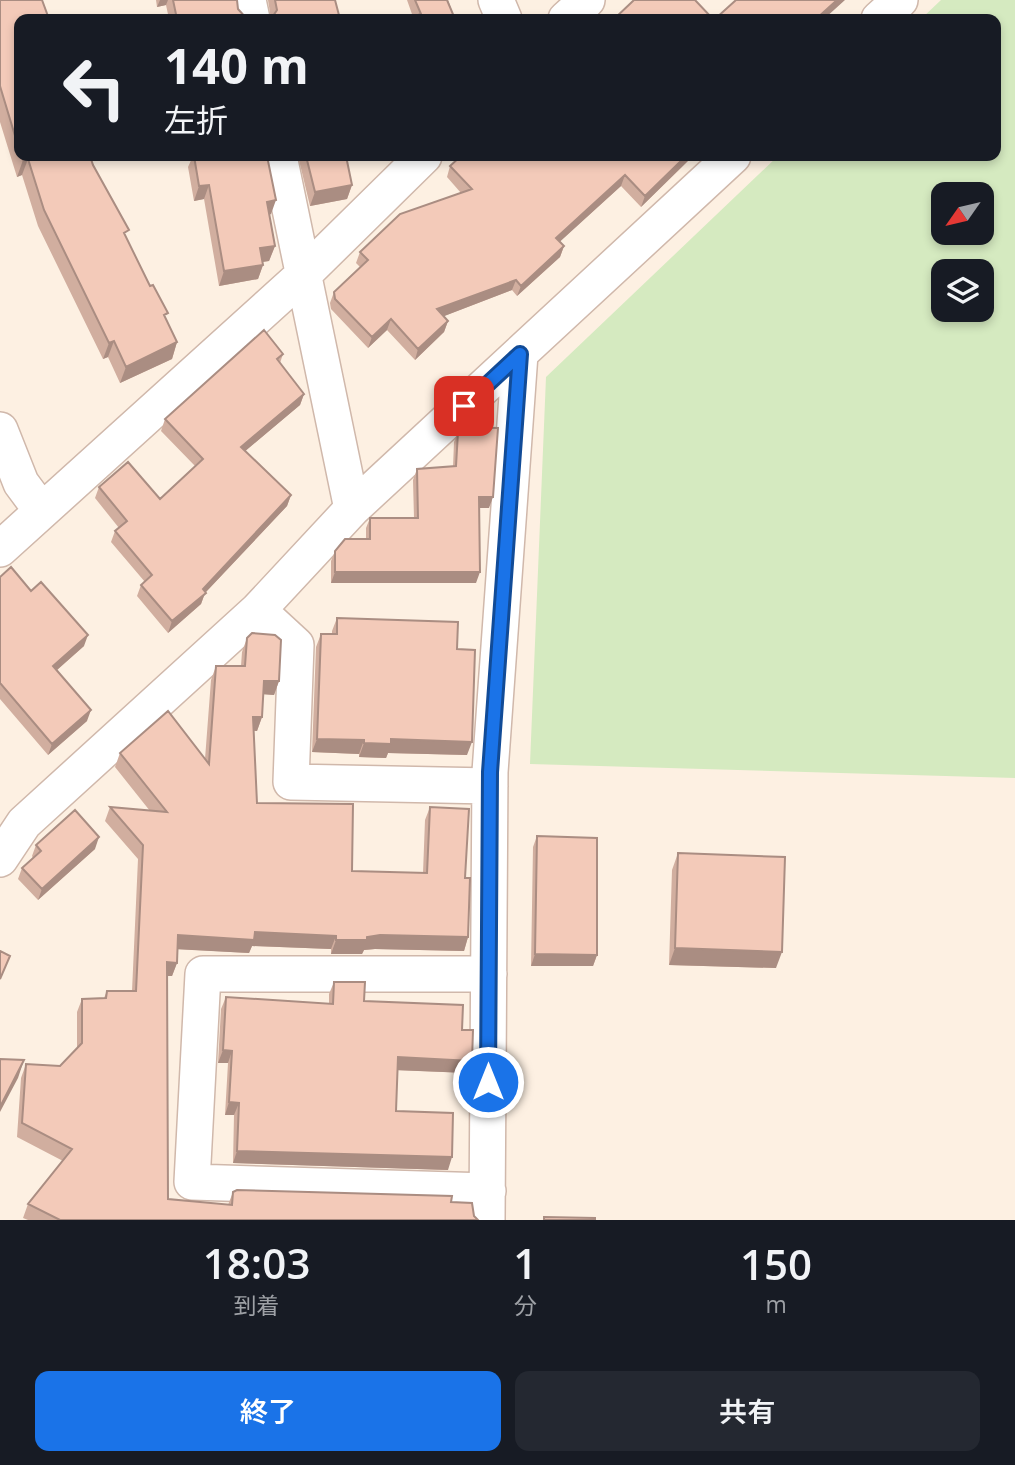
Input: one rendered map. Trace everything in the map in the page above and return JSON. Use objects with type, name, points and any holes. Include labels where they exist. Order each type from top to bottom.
[{"type":"street","points":[[572,14],[587,0]]},
{"type":"street","points":[[885,14],[900,0]]},
{"type":"street","points":[[280,161],[352,509]]},
{"type":"street","points":[[0,549],[303,275],[419,161]]},
{"type":"street","points":[[0,859],[24,823],[258,610],[352,509],[728,161]]},
{"type":"street","points":[[489,974],[203,974],[192,1182],[488,1205],[490,786],[520,354]]},
{"type":"street","points":[[0,430],[21,484],[41,510]]},
{"type":"street","points":[[258,610],[296,645],[291,782],[490,786]]},
{"type":"green space","points":[[941,0],[1015,0],[1015,778],[530,764],[546,377],[773,161],[1001,161],[1001,14],[926,14]]},
{"type":"building","points":[[0,0],[42,0],[47,14],[14,14],[14,132],[0,86]]},
{"type":"building","points":[[173,0],[237,0],[238,9],[242,14],[176,14]]},
{"type":"building","points":[[275,0],[335,0],[339,14],[274,14],[277,10]]},
{"type":"building","points":[[415,0],[447,0],[453,14],[421,14]]},
{"type":"building","points":[[634,0],[695,0],[708,14],[619,14]]},
{"type":"building","points":[[736,0],[837,0],[822,14],[721,14]]},
{"type":"building","points":[[29,161],[92,161],[129,230],[124,233],[150,286],[153,285],[168,313],[164,315],[177,342],[126,367],[114,341],[109,343],[44,210]]},
{"type":"building","points":[[195,161],[268,161],[276,200],[267,202],[275,246],[260,248],[263,265],[224,271],[209,185],[199,186]]},
{"type":"building","points":[[307,161],[347,161],[352,185],[315,192]]},
{"type":"building","points":[[456,161],[681,161],[645,196],[625,175],[556,238],[564,246],[521,286],[516,280],[437,309],[448,321],[418,349],[391,319],[372,337],[335,299],[334,292],[368,260],[360,252],[400,214],[472,189],[450,166]]},
{"type":"building","points":[[264,330],[283,354],[277,359],[304,394],[241,447],[291,495],[203,589],[206,593],[172,621],[141,585],[152,575],[115,531],[127,521],[99,487],[128,462],[160,499],[203,459],[165,419]]},
{"type":"building","points":[[463,427],[498,428],[493,497],[479,497],[480,572],[335,572],[335,551],[345,539],[370,539],[370,518],[418,518],[417,469],[456,466],[458,432]]},
{"type":"building","points":[[11,567],[31,591],[41,582],[88,635],[53,666],[91,710],[52,744],[0,683],[0,577]]},
{"type":"building","points":[[337,618],[458,622],[457,649],[475,650],[472,742],[391,739],[391,744],[364,743],[364,740],[317,739],[321,634],[337,634]]},
{"type":"building","points":[[252,633],[275,635],[281,640],[279,681],[264,681],[262,717],[253,717],[257,803],[353,804],[352,871],[427,873],[430,807],[469,809],[465,878],[470,878],[468,937],[380,935],[367,937],[367,940],[336,940],[336,936],[255,932],[254,940],[178,935],[177,963],[167,962],[168,1199],[232,1205],[233,1192],[237,1190],[452,1196],[451,1202],[472,1203],[474,1216],[478,1220],[60,1220],[28,1204],[72,1149],[22,1123],[26,1064],[60,1066],[82,1043],[82,999],[106,998],[107,991],[136,991],[143,845],[110,807],[167,812],[120,753],[168,711],[209,764],[216,666],[245,666],[247,638]]},
{"type":"building","points":[[75,810],[99,837],[42,889],[22,868],[41,851],[36,845]]},
{"type":"building","points":[[537,836],[597,838],[597,955],[535,954]]},
{"type":"building","points":[[678,853],[785,857],[782,952],[675,948]]},
{"type":"building","points":[[0,951],[10,956],[0,979]]},
{"type":"building","points":[[334,982],[365,982],[364,1001],[463,1005],[462,1030],[473,1030],[472,1061],[398,1057],[396,1111],[453,1113],[452,1157],[237,1151],[239,1103],[229,1102],[232,1051],[223,1050],[226,997],[333,1004]]},
{"type":"building","points":[[0,1059],[24,1060],[0,1107]]},
{"type":"building","points":[[544,1217],[595,1218],[595,1220],[544,1220]]},
{"type":"route","points":[[464,406],[520,354],[490,772],[488,1082]]}]
